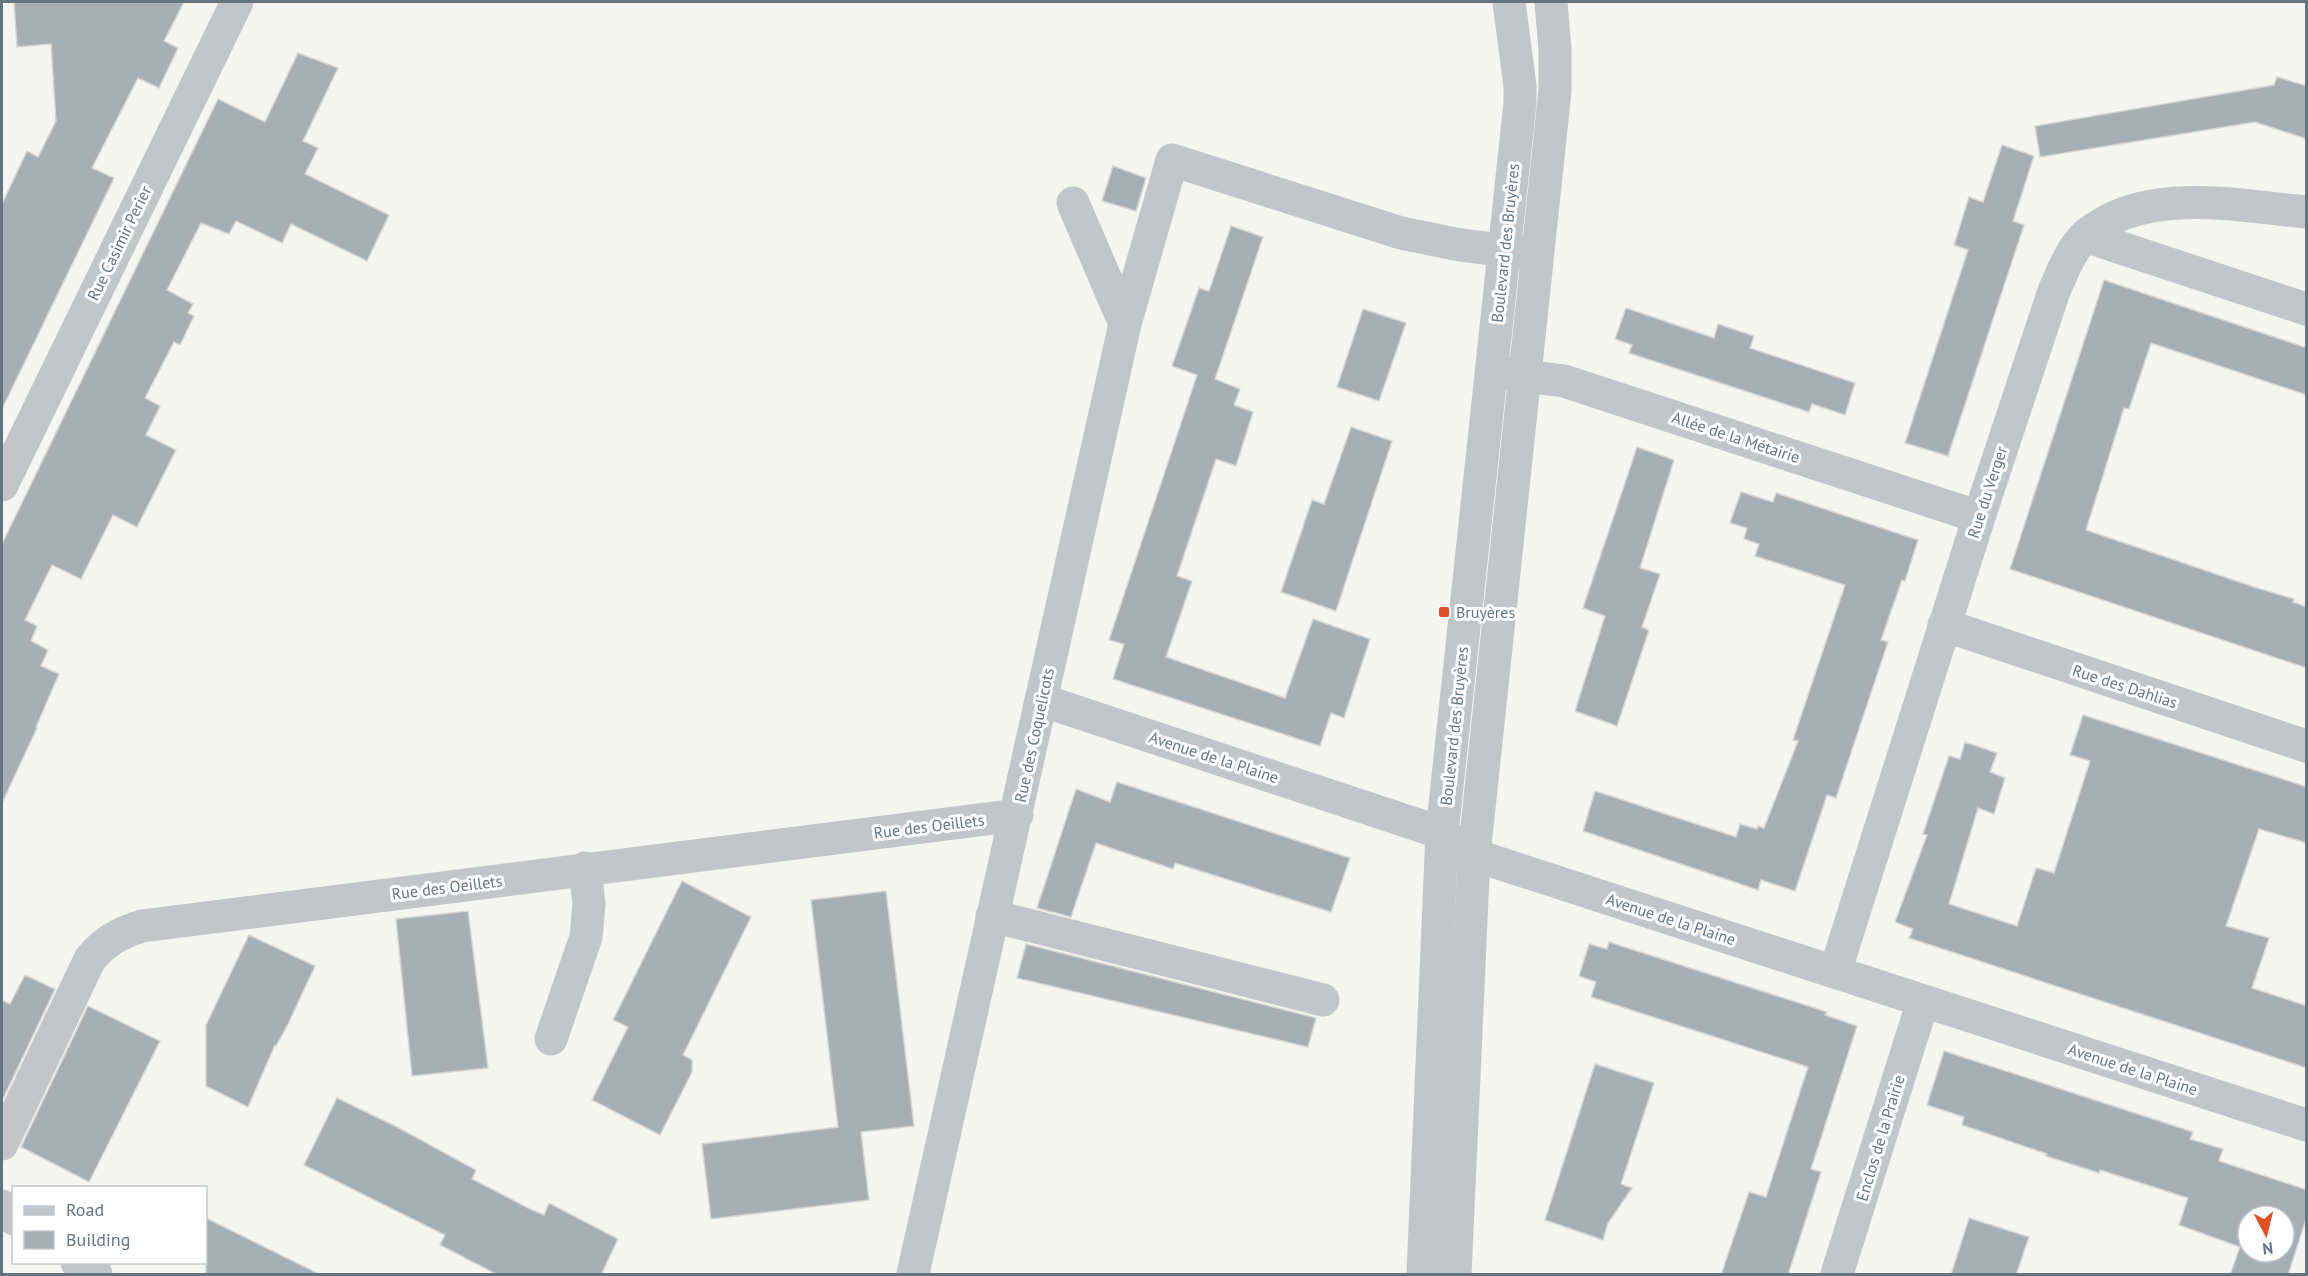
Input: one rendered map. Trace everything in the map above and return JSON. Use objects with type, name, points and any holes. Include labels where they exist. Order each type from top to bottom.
[{"type":"street","name":"Rue Casimir Perier","points":[[2,485],[237,2]]},
{"type":"street","name":"Boulevard des Bruyères","points":[[1423,1275],[1437,907],[1442,833],[1520,103],[1520,86],[1509,2]]},
{"type":"street","name":"Boulevard des Bruyères","points":[[1455,1275],[1474,855],[1555,80],[1551,2]]},
{"type":"street","name":"Rue des Coquelicots","points":[[913,1275],[1125,324],[1172,160],[1401,233],[1432,241],[1504,250]]},
{"type":"street","points":[[1073,203],[1125,324]]},
{"type":"street","name":"Rue du Verger","points":[[1835,972],[1979,517],[2055,291],[2071,256],[2085,236],[2141,208],[2211,203],[2307,212]]},
{"type":"street","points":[[2085,236],[2307,309]]},
{"type":"street","points":[[1504,250],[1538,254]]},
{"type":"street","name":"Allée de la Métairie","points":[[1491,372],[1564,381],[1979,517]]},
{"type":"street","name":"Rue des Dahlias","points":[[1944,625],[2307,746]]},
{"type":"street","name":"Avenue de la Plaine","points":[[1041,700],[1442,833],[1474,855],[2307,1125]]},
{"type":"street","name":"Rue des Oeillets","points":[[2,1144],[90,959],[100,947],[126,931],[160,923],[1017,814]]},
{"type":"street","points":[[551,1040],[586,937],[589,904],[585,868]]},
{"type":"street","points":[[992,916],[1323,1000]]},
{"type":"street","name":"Enclos de la Prairie","points":[[1837,1275],[1923,1000]]},
{"type":"street","points":[[79,1264],[96,1275]]},
{"type":"building","points":[[14,2],[184,2],[164,41],[178,48],[159,88],[138,78],[92,168],[114,178],[2,409],[2,204],[27,151],[38,157],[56,121],[51,44],[17,47]]},
{"type":"building","points":[[298,53],[338,68],[303,141],[318,148],[305,174],[389,215],[367,261],[291,224],[282,243],[236,221],[229,234],[201,223],[167,290],[193,304],[188,313],[194,316],[180,345],[174,342],[145,398],[160,406],[146,435],[176,450],[137,527],[113,515],[81,579],[52,565],[25,620],[37,626],[31,641],[48,650],[41,666],[59,674],[2,803],[2,544],[218,99],[265,122]]},
{"type":"building","points":[[2277,77],[2307,86],[2307,139],[2255,122],[2040,157],[2035,126],[2274,85]]},
{"type":"building","points":[[2002,145],[2034,156],[2013,221],[2024,225],[1948,456],[1905,443],[1968,250],[1954,245],[1969,197],[1983,202]]},
{"type":"building","points":[[1113,166],[1146,178],[1136,211],[1102,201]]},
{"type":"building","points":[[1231,226],[1263,237],[1215,379],[1240,389],[1234,405],[1253,412],[1236,466],[1216,459],[1177,576],[1192,581],[1166,657],[1285,698],[1313,619],[1370,639],[1344,718],[1331,713],[1320,746],[1113,679],[1124,644],[1109,640],[1197,375],[1172,366],[1199,288],[1209,291]]},
{"type":"building","points":[[2104,280],[2307,348],[2307,395],[2151,343],[2129,409],[2124,408],[2086,530],[2294,599],[2293,602],[2307,607],[2307,668],[2010,569]]},
{"type":"building","points":[[1626,308],[1714,338],[1718,324],[1754,336],[1750,348],[1855,383],[1845,415],[1812,404],[1809,412],[1629,353],[1632,345],[1615,339]]},
{"type":"building","points":[[1363,309],[1406,323],[1379,401],[1337,387]]},
{"type":"building","points":[[1351,427],[1392,441],[1336,611],[1281,592],[1312,500],[1324,504]]},
{"type":"building","points":[[1637,447],[1674,460],[1640,568],[1660,574],[1642,627],[1649,630],[1617,726],[1575,711],[1605,616],[1583,608]]},
{"type":"building","points":[[1741,492],[1773,502],[1776,493],[1918,540],[1905,581],[1902,580],[1881,640],[1888,642],[1836,798],[1827,795],[1795,891],[1761,880],[1758,890],[1583,831],[1595,791],[1736,837],[1740,824],[1757,829],[1758,826],[1764,828],[1798,741],[1793,740],[1845,585],[1755,556],[1759,544],[1744,539],[1747,528],[1730,523]]},
{"type":"building","points":[[2083,715],[2307,787],[2307,843],[2259,829],[2226,926],[2269,938],[2252,988],[2307,1006],[2307,1068],[1909,938],[1913,929],[1895,922],[1927,835],[1923,834],[1949,756],[1960,759],[1965,742],[1997,753],[1990,772],[2005,778],[1994,814],[1978,808],[1949,904],[2017,926],[2036,868],[2054,873],[2090,761],[2070,755]]},
{"type":"building","points":[[1117,782],[1350,858],[1331,912],[1175,863],[1173,869],[1096,843],[1071,917],[1037,908],[1076,789],[1110,802]]},
{"type":"building","points":[[682,881],[751,917],[683,1055],[692,1060],[692,1072],[660,1135],[592,1100],[628,1027],[613,1020]]},
{"type":"building","points":[[886,891],[914,1126],[861,1132],[869,1200],[711,1219],[702,1144],[838,1127],[811,900]]},
{"type":"building","points":[[468,911],[488,1068],[412,1076],[396,919]]},
{"type":"building","points":[[249,935],[315,966],[288,1024],[275,1045],[248,1107],[206,1086],[206,1025]]},
{"type":"building","points":[[1609,942],[1827,1012],[1825,1015],[1857,1026],[1811,1169],[1821,1172],[1788,1275],[1721,1275],[1749,1192],[1766,1197],[1808,1067],[1591,997],[1596,982],[1579,976],[1589,944],[1607,949]]},
{"type":"building","points":[[1026,944],[1316,1018],[1308,1047],[1017,978]]},
{"type":"building","points":[[25,975],[55,989],[2,1101],[2,1000],[10,1004]]},
{"type":"building","points":[[88,1006],[160,1041],[89,1182],[21,1147]]},
{"type":"building","points":[[1944,1051],[2193,1132],[2190,1139],[2223,1149],[2219,1161],[2307,1190],[2307,1216],[2296,1250],[2296,1204],[2236,1204],[2236,1246],[2179,1225],[2188,1198],[2100,1170],[2099,1173],[2046,1156],[2047,1154],[1962,1125],[1964,1117],[1927,1105]]},
{"type":"building","points":[[1595,1064],[1654,1083],[1621,1184],[1632,1188],[1608,1223],[1603,1240],[1545,1220]]},
{"type":"building","points":[[337,1098],[397,1127],[476,1170],[472,1179],[532,1210],[544,1215],[549,1203],[618,1239],[601,1275],[498,1275],[440,1245],[445,1235],[304,1165]]},
{"type":"building","points":[[207,1218],[321,1275],[206,1275]]},
{"type":"building","points":[[1969,1218],[2029,1237],[2016,1275],[1951,1275]]},
{"type":"building","points":[[2236,1258],[2236,1264],[2292,1264],[2288,1275],[2230,1275]]},
{"type":"place","name":"Bruyères","points":[[1444,612]]}]
